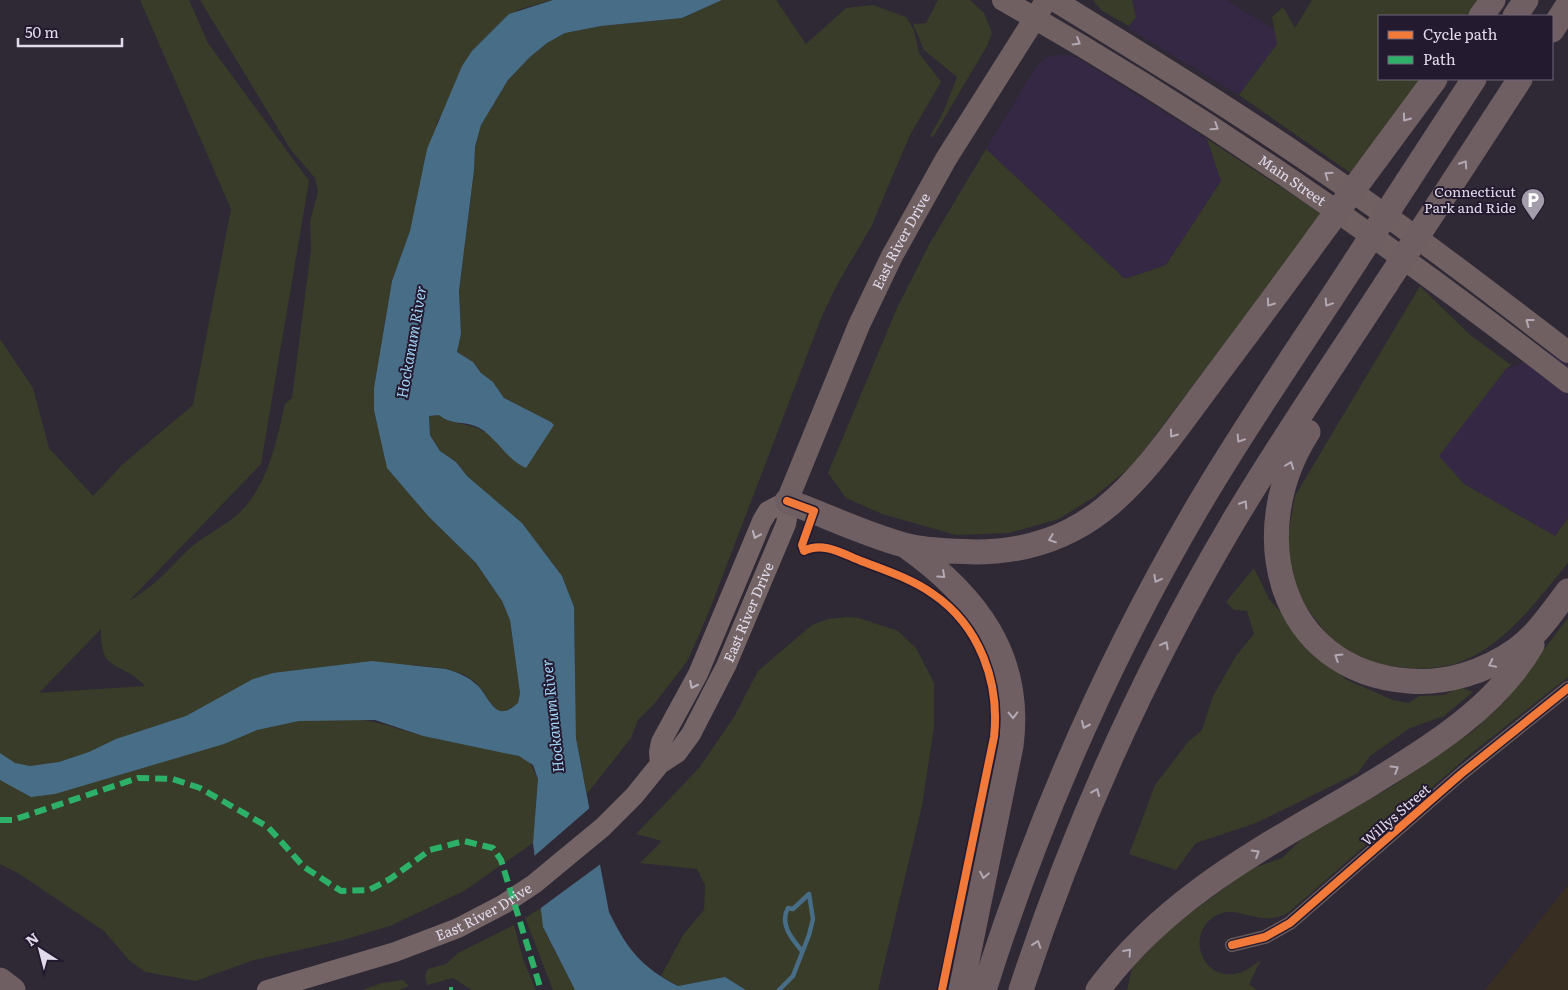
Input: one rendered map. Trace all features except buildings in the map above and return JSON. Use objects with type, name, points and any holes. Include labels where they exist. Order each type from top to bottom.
[{"type":"highway","name":"Main Street","points":[[1003,0],[1041,9],[1165,96],[1291,177],[1445,288],[1568,382]]},
{"type":"highway","name":"Main Street","points":[[1054,0],[1307,160],[1409,232],[1568,352]]},
{"type":"highway","points":[[1482,15],[1493,0]]},
{"type":"highway","points":[[1516,15],[1526,0]]},
{"type":"highway","points":[[1553,28],[1568,5]]},
{"type":"highway","name":"East River Drive","points":[[787,501],[859,325],[892,256],[946,158],[1041,9]]},
{"type":"highway","points":[[787,501],[904,545],[968,552],[1023,547],[1064,534],[1104,511],[1126,491],[1155,458],[1434,80]]},
{"type":"highway","points":[[984,990],[1020,884],[1051,805],[1084,728],[1134,623],[1216,477],[1473,80]]},
{"type":"highway","points":[[1021,990],[1083,822],[1134,707],[1168,638],[1242,507],[1389,286],[1411,246],[1519,80]]},
{"type":"highway","points":[[1389,286],[1370,336],[1304,438],[1289,468],[1279,501],[1275,535],[1276,564],[1288,598],[1308,630],[1334,656],[1371,674],[1407,681],[1443,680],[1479,670],[1516,650],[1544,623]]},
{"type":"highway","points":[[1532,354],[1549,338]]},
{"type":"highway","points":[[904,545],[952,583],[982,618],[1000,653],[1011,693],[1013,720],[1010,746],[961,990]]},
{"type":"highway","points":[[1098,990],[1139,940],[1189,897],[1236,865],[1402,764],[1473,714],[1502,686],[1516,669],[1544,623],[1568,591]]},
{"type":"highway","points":[[0,980],[13,990]]},
{"type":"main road","name":"East River Drive","points":[[267,990],[414,946],[478,918],[518,894],[570,856],[623,808],[655,771],[661,742],[702,666],[762,520],[768,511],[787,501]]},
{"type":"street","name":"Willys Street","points":[[1232,945],[1266,937],[1290,923],[1461,774],[1568,688]]},
{"type":"shaded area","points":[[1132,0],[1226,0],[1275,30],[1277,44],[1239,95],[1128,28],[1136,17]]},
{"type":"shaded area","points":[[1055,55],[1071,55],[1081,60],[1207,139],[1221,181],[1166,265],[1125,279],[986,149],[1034,70],[1044,59]]},
{"type":"shaded area","points":[[1568,345],[1568,518],[1555,536],[1464,484],[1438,456],[1506,369]]},
{"type":"shaded area","points":[[1568,885],[1568,990],[1485,990]]},
{"type":"green space","points":[[140,0],[189,0],[208,43],[309,181],[261,464],[129,601],[154,584],[193,546],[237,515],[248,504],[263,478],[274,448],[285,404],[292,398],[311,249],[310,221],[318,192],[315,178],[291,150],[200,0],[553,0],[517,10],[437,122],[427,150],[410,231],[392,281],[374,388],[374,410],[429,517],[476,563],[502,601],[510,620],[520,693],[518,703],[507,710],[500,711],[491,704],[480,687],[466,676],[440,668],[413,665],[361,720],[437,739],[504,752],[529,761],[538,779],[533,843],[464,891],[390,926],[343,940],[251,961],[196,981],[145,972],[129,960],[104,931],[18,873],[0,864],[0,339],[33,388],[49,448],[93,496],[123,464],[193,405],[231,209]],"holes":[[[101,629],[101,643],[108,660],[128,672],[145,686],[39,693]]]},
{"type":"green space","points":[[722,0],[776,0],[806,44],[846,8],[873,5],[906,17],[914,30],[919,53],[941,82],[910,135],[871,227],[838,283],[822,316],[708,614],[688,660],[655,703],[638,720],[631,738],[587,794],[576,738],[574,607],[562,576],[522,523],[467,476],[456,462],[440,451],[430,435],[429,416],[439,415],[450,421],[484,432],[551,422],[504,398],[493,382],[481,373],[473,362],[457,352],[461,334],[459,291],[474,170],[475,147],[481,125],[508,80],[530,57],[547,43],[565,33],[601,26],[682,18]]},
{"type":"green space","points":[[938,0],[970,0],[984,13],[992,33],[987,46],[933,137],[930,136],[943,113],[957,77],[924,50],[913,24],[926,23]]},
{"type":"green space","points":[[1093,0],[1132,0],[1136,17],[1129,26],[1101,10]]},
{"type":"green space","points":[[1312,0],[1479,0],[1468,15],[1378,15],[1378,80],[1420,80],[1352,174],[1239,95],[1277,44],[1272,17],[1283,7],[1295,28]]},
{"type":"green space","points":[[1207,139],[1322,214],[1133,465],[1094,497],[1059,519],[1009,533],[956,535],[882,514],[846,498],[828,473],[897,308],[930,243],[986,149],[1125,279],[1166,265],[1221,181]]},
{"type":"green space","points":[[1420,286],[1469,334],[1511,365],[1439,456],[1464,484],[1555,536],[1568,518],[1568,563],[1533,606],[1507,633],[1477,654],[1460,662],[1429,668],[1412,668],[1377,663],[1361,658],[1346,650],[1334,641],[1320,626],[1305,604],[1295,588],[1288,564],[1289,530],[1295,496]]},
{"type":"green space","points":[[1254,568],[1269,599],[1315,652],[1347,680],[1393,700],[1409,703],[1419,696],[1444,695],[1460,687],[1473,692],[1444,716],[1410,728],[1370,756],[1358,773],[1256,823],[1196,843],[1176,870],[1129,854],[1155,785],[1188,742],[1202,730],[1213,696],[1236,656],[1254,634],[1247,611],[1234,610],[1226,602]]},
{"type":"green space","points":[[859,618],[898,631],[916,648],[934,683],[934,727],[922,806],[878,990],[746,990],[725,977],[678,986],[661,976],[683,935],[704,910],[705,885],[697,869],[640,863],[662,841],[636,834],[699,768],[734,717],[758,671],[812,625],[828,619]]},
{"type":"green space","points":[[1568,618],[1568,677],[1468,756],[1289,912],[1278,917],[1268,918],[1241,913],[1224,913],[1215,916],[1206,924],[1201,933],[1200,943],[1201,953],[1206,962],[1213,969],[1223,973],[1234,974],[1245,971],[1261,960],[1249,984],[1257,990],[1127,990],[1133,964],[1144,956],[1166,931],[1250,869],[1282,858],[1305,836],[1391,787],[1473,731],[1504,702]]},
{"type":"green space","points":[[541,908],[545,932],[575,990],[553,990],[525,918]]},
{"type":"green space","points":[[514,925],[523,959],[536,990],[472,990],[453,978],[427,985],[425,975],[428,969],[446,964],[458,953]]},
{"type":"green space","points":[[403,980],[409,986],[399,990],[363,990],[381,983]]},
{"type":"water","name":"Hockanum River","points":[[553,0],[722,0],[682,18],[601,26],[565,33],[547,43],[530,57],[508,80],[481,125],[475,147],[474,170],[459,291],[461,334],[457,352],[473,362],[481,373],[493,382],[504,398],[554,425],[526,468],[512,459],[482,429],[475,426],[452,422],[439,415],[429,416],[430,435],[440,451],[456,462],[467,476],[522,523],[562,576],[574,607],[576,738],[609,912],[622,937],[636,956],[654,972],[678,986],[725,977],[746,990],[575,990],[543,927],[533,843],[538,779],[533,765],[519,756],[423,736],[375,720],[299,721],[257,730],[224,744],[55,794],[31,797],[0,780],[0,753],[15,763],[30,766],[59,762],[89,752],[116,739],[186,716],[253,679],[273,673],[372,661],[446,669],[463,675],[474,682],[492,705],[500,711],[508,710],[518,703],[520,693],[510,620],[502,601],[476,563],[429,517],[387,468],[374,410],[374,388],[392,281],[410,231],[427,149],[462,66],[472,51],[509,14]]},
{"type":"pier","points":[[592,806],[602,863],[538,910],[532,858]]},
{"type":"waterway","points":[[802,951],[788,931],[785,920],[788,908],[793,909],[809,894]]},
{"type":"waterway","points":[[779,990],[793,976],[809,935],[813,919],[809,894]]},
{"type":"marked path","points":[[0,820],[13,820],[138,778],[173,779],[200,788],[268,827],[304,867],[341,891],[369,890],[390,879],[430,850],[464,841],[493,848],[501,860],[541,990]]},
{"type":"cycle path","points":[[787,501],[814,511],[802,545],[804,551],[818,547],[833,550],[898,575],[933,594],[949,607],[975,639],[990,676],[994,696],[994,737],[942,990]]},
{"type":"cycle path","points":[[1232,945],[1265,937],[1290,923],[1461,774],[1568,688]]},
{"type":"place","name":"Connecticut Park and Ride","points":[[1533,221]]}]
